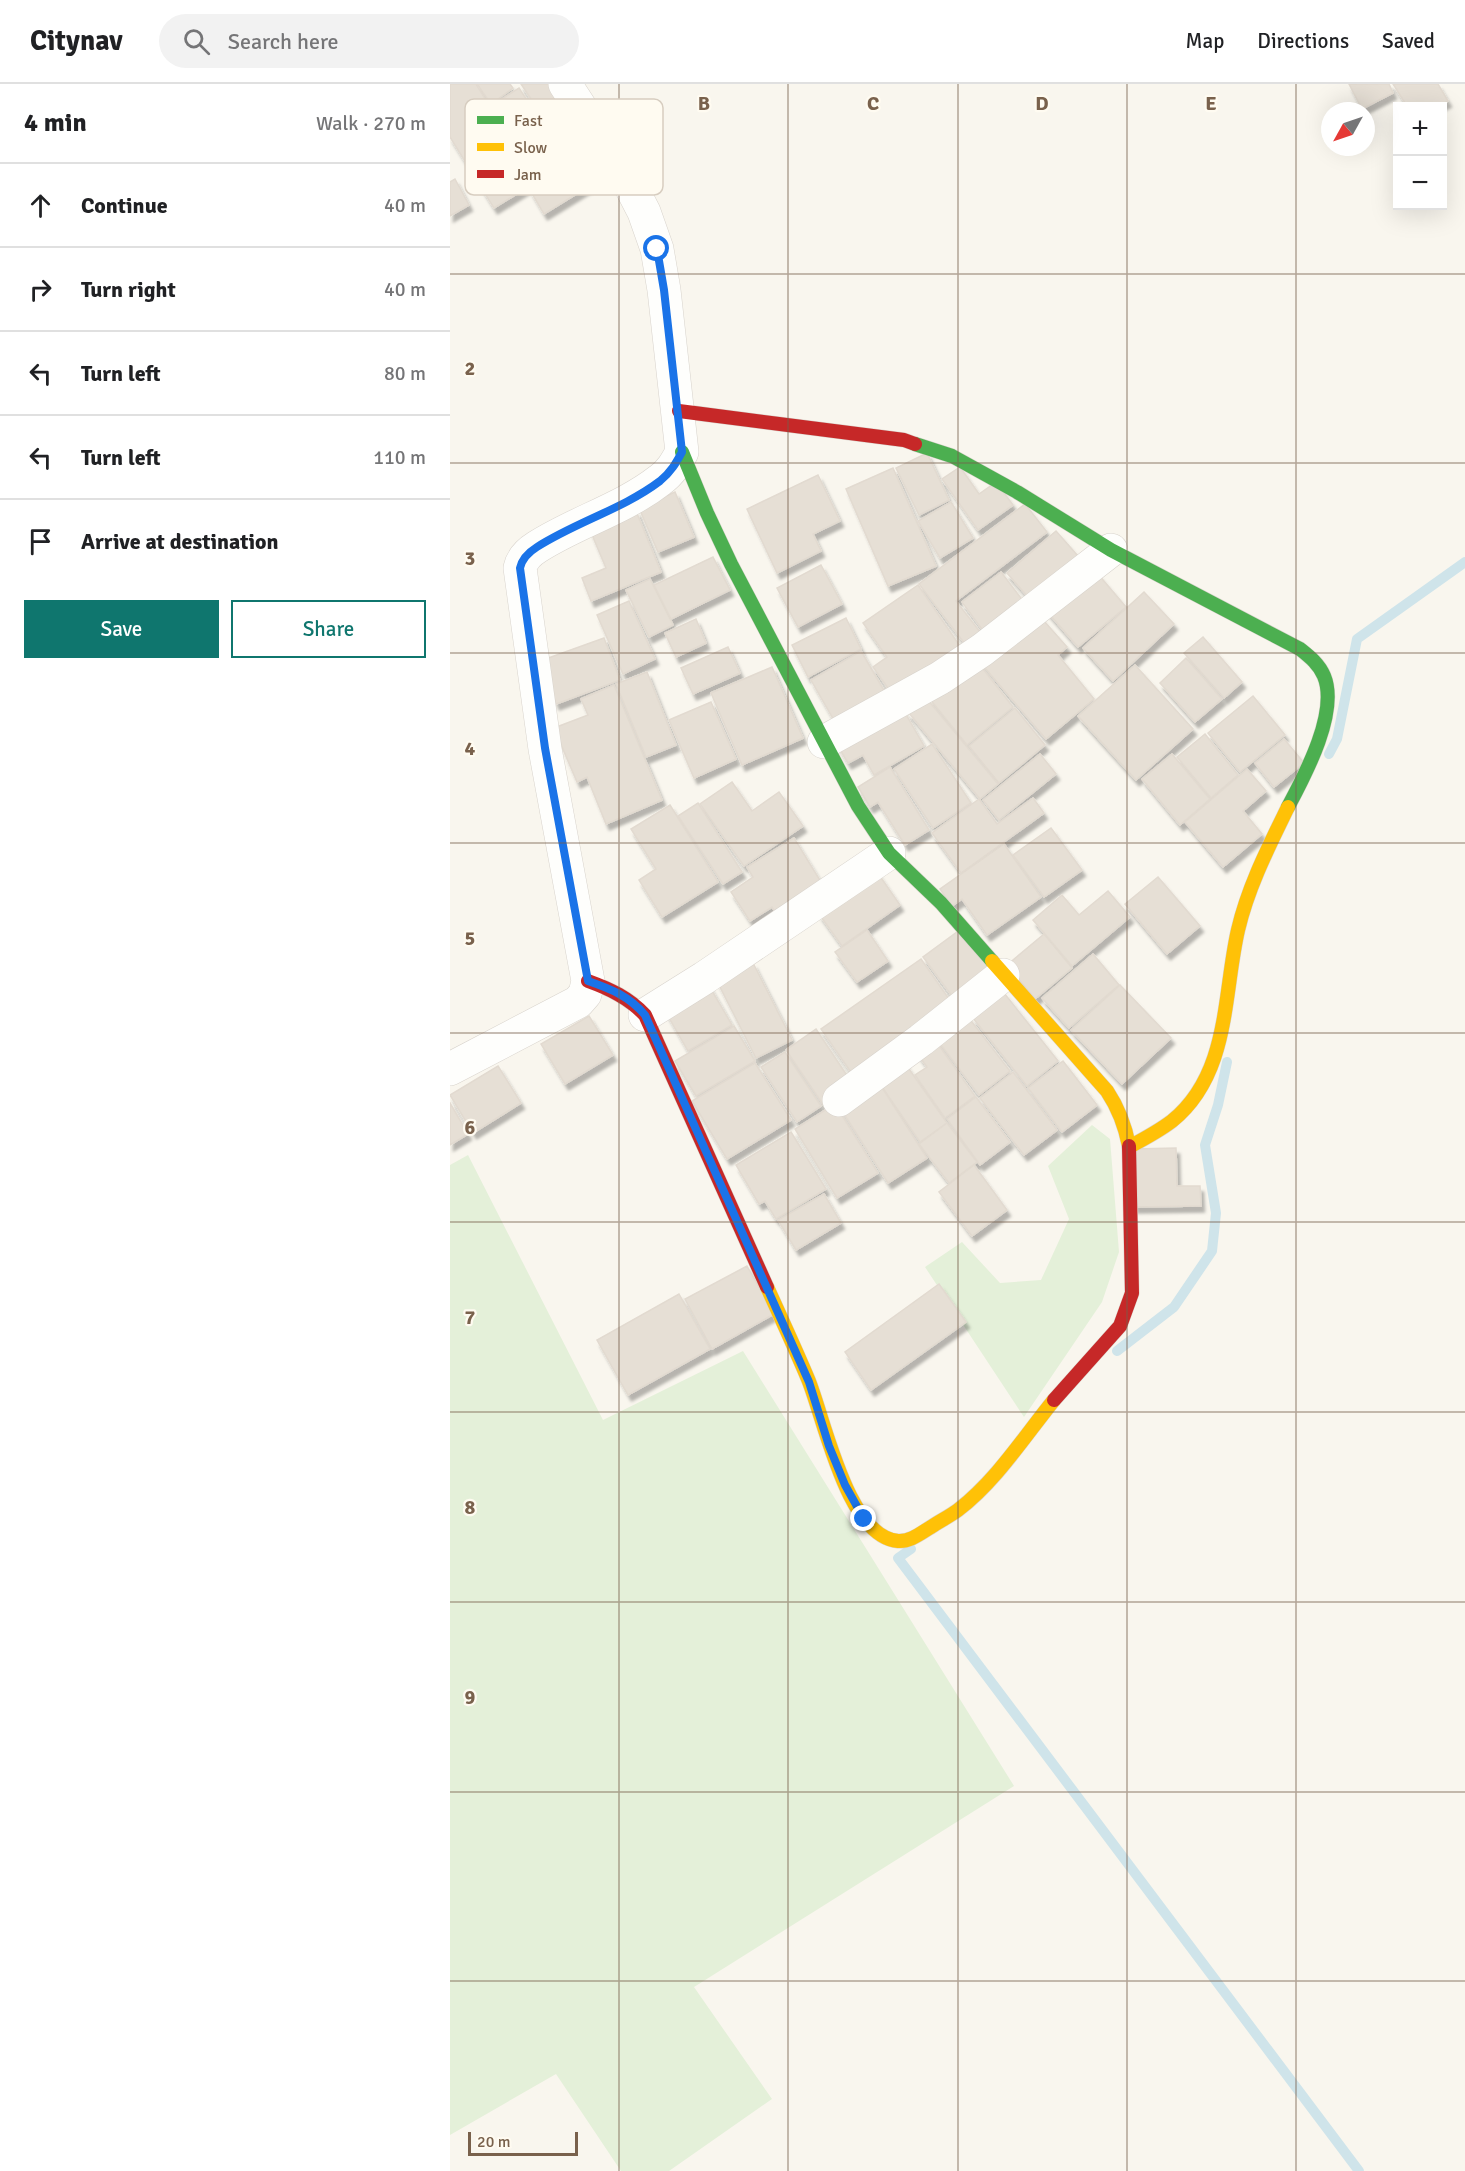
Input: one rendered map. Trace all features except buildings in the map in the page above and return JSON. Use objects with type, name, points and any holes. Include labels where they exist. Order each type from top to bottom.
[{"type":"street","points":[[565,84],[575,99]]},
{"type":"street","points":[[588,981],[626,997],[645,1015],[809,1382],[829,1446],[845,1485],[864,1519],[885,1537],[898,1541],[913,1538],[958,1510],[993,1476],[1059,1394],[1120,1326],[1132,1293],[1129,1147],[1124,1122],[1118,1107],[1107,1091],[941,903],[889,853],[858,806],[824,742],[731,564],[682,452],[679,411],[657,249],[635,195]]},
{"type":"street","points":[[679,411],[904,440],[962,461],[1112,550],[1300,650],[1310,657],[1323,672],[1327,680],[1328,699],[1324,720],[1307,768],[1274,836],[1243,912],[1234,947],[1221,1038],[1204,1080],[1180,1117],[1159,1132],[1129,1147]]},
{"type":"street","points":[[450,1069],[578,1002],[585,994],[588,981],[545,748],[521,562],[538,547],[623,503],[661,480],[673,469],[682,452]]},
{"type":"street","points":[[824,742],[939,678],[982,650],[1112,550]]},
{"type":"street","points":[[645,1015],[704,978],[889,853]]},
{"type":"street","points":[[839,1100],[921,1041],[1003,975]]},
{"type":"green space","points":[[1092,1125],[1110,1139],[1119,1252],[1102,1302],[1024,1417],[925,1267],[962,1242],[1000,1283],[1041,1280],[1069,1219],[1048,1166]]},
{"type":"green space","points":[[468,1155],[603,1420],[743,1351],[1014,1786],[694,1987],[772,2099],[669,2171],[621,2171],[556,2074],[450,2135],[450,1165]]},
{"type":"waterway","points":[[1329,754],[1337,739],[1357,639],[1465,562]]},
{"type":"waterway","points":[[1117,1351],[1174,1307],[1212,1251],[1216,1213],[1205,1145],[1218,1105],[1227,1062]]},
{"type":"waterway","points":[[911,1549],[898,1558],[1359,2171]]},
{"type":"traffic: fast","points":[[915,444],[952,456],[1017,492],[1111,550],[1300,649],[1314,661],[1324,676],[1327,691],[1324,725],[1311,761],[1288,807]]},
{"type":"traffic: fast","points":[[682,452],[731,564],[858,806],[889,853],[941,903],[992,961]]},
{"type":"traffic: slow","points":[[1129,1147],[1172,1121],[1191,1102],[1205,1080],[1221,1032],[1242,914],[1260,867],[1288,807]]},
{"type":"traffic: slow","points":[[992,961],[1107,1091],[1121,1117],[1129,1146]]},
{"type":"traffic: slow","points":[[767,1287],[808,1379],[830,1446],[851,1498],[865,1519],[880,1534],[898,1541],[907,1540],[958,1510],[985,1486],[1054,1400]]},
{"type":"traffic: jam","points":[[679,411],[904,440],[915,444]]},
{"type":"traffic: jam","points":[[588,981],[619,995],[645,1015],[767,1287]]},
{"type":"traffic: jam","points":[[1054,1400],[1120,1326],[1132,1293],[1129,1146]]},
{"type":"route","points":[[657,249],[679,411],[682,452],[673,469],[661,480],[623,503],[538,547],[521,562],[545,748],[588,981],[626,997],[645,1015],[809,1382],[829,1446],[845,1485],[864,1519]]}]
